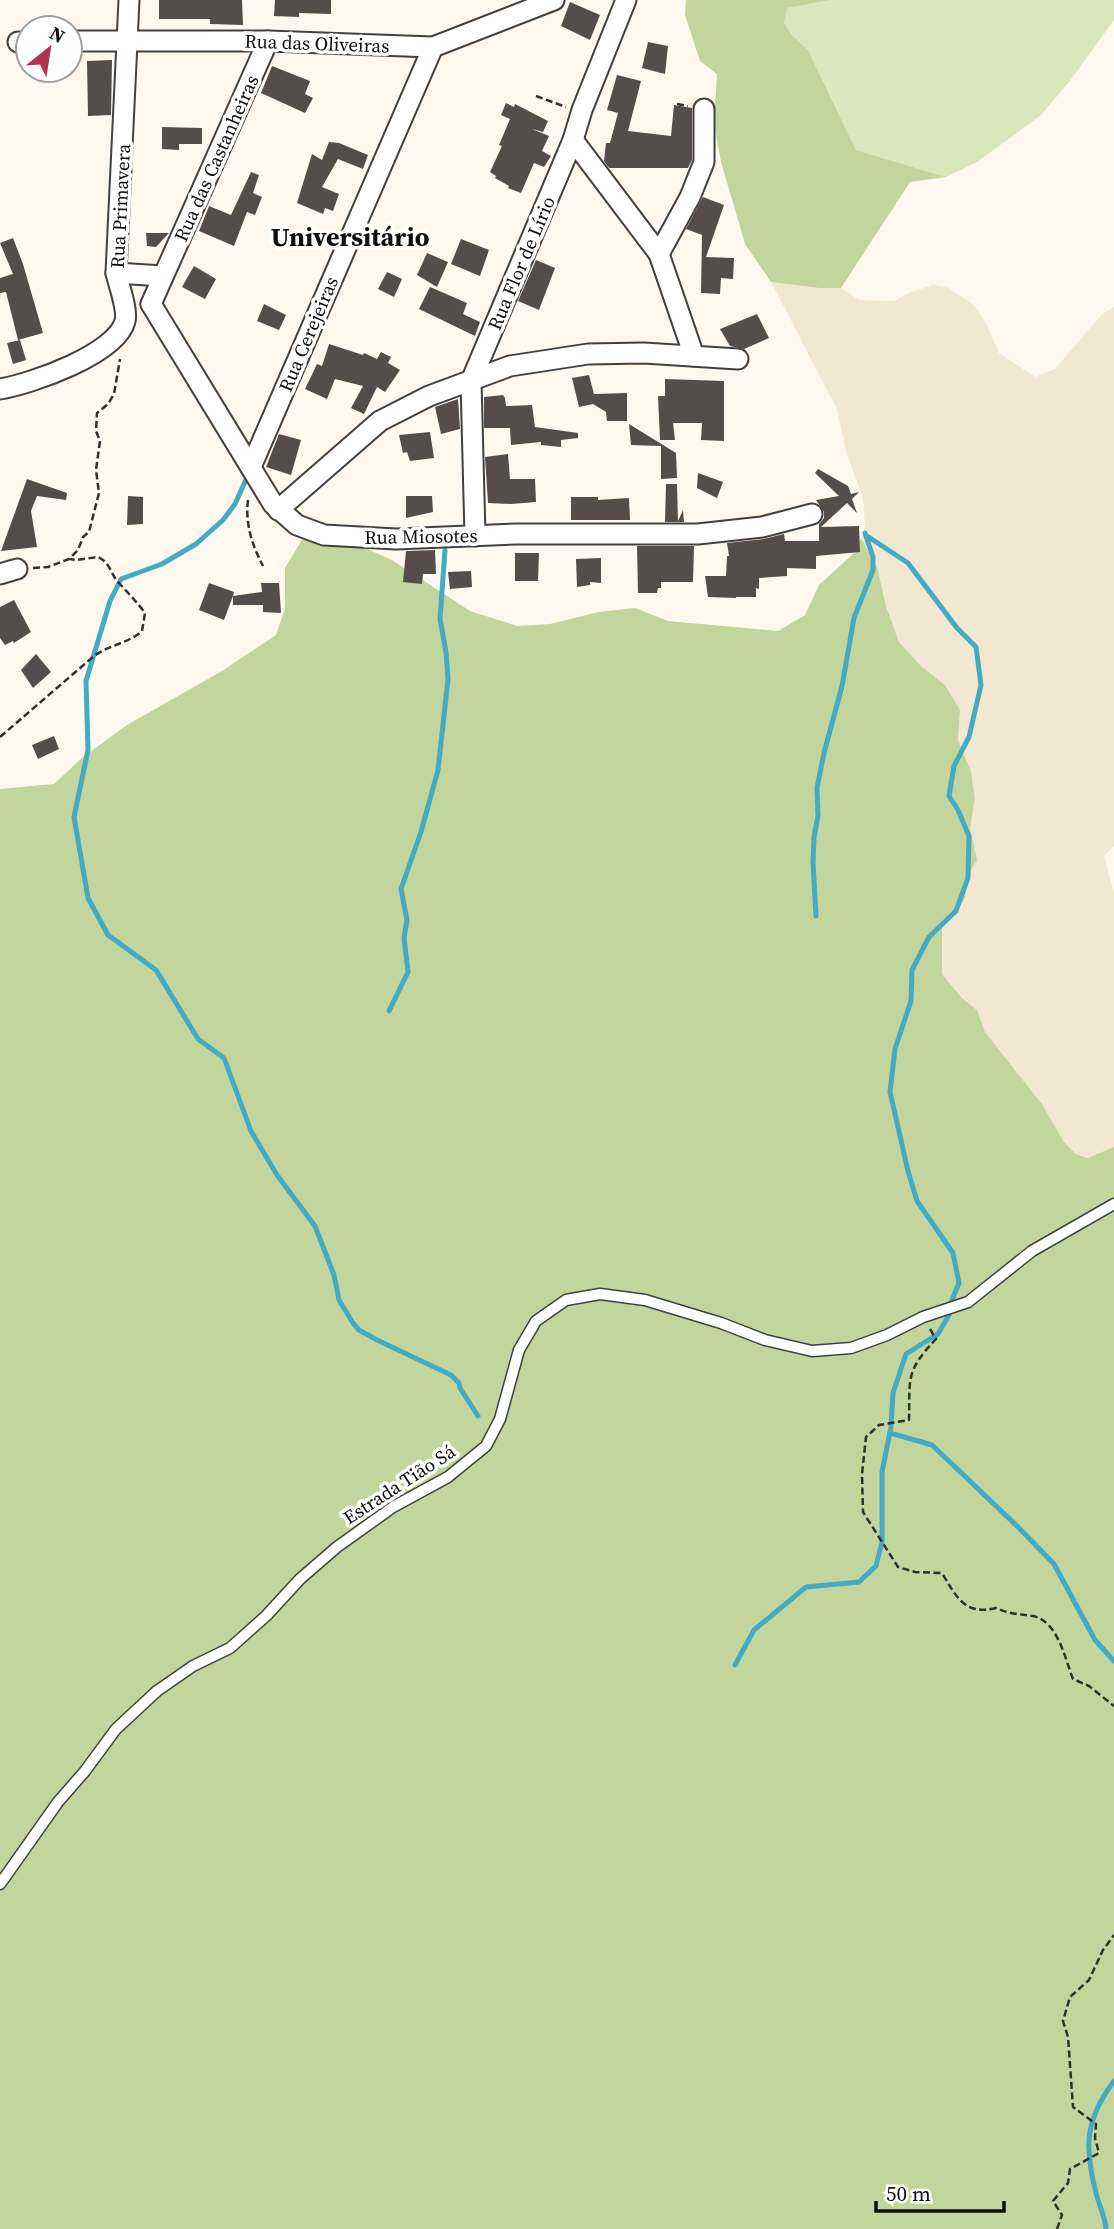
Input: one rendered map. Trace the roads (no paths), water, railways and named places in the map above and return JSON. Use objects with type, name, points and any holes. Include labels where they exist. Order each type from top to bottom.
[{"type":"street","name":"Rua Primavera","points":[[6,391],[93,356],[111,342],[125,325],[126,313],[116,273],[129,0]]},
{"type":"street","name":"Rua das Oliveiras","points":[[84,41],[268,41],[433,47],[554,0]]},
{"type":"street","name":"Rua Flor de Lírio","points":[[475,536],[471,381],[573,140],[625,0]]},
{"type":"street","name":"Rua das Castanheiras","points":[[151,304],[268,41]]},
{"type":"street","name":"Rua Cerejeiras","points":[[253,471],[433,47]]},
{"type":"street","points":[[659,254],[690,197],[704,162],[704,109]]},
{"type":"street","points":[[573,140],[659,254],[694,356]]},
{"type":"street","points":[[116,273],[163,276]]},
{"type":"street","points":[[122,302],[151,304]]},
{"type":"street","name":"Rua Miosotes","points":[[151,304],[278,510],[297,525],[324,535],[396,539],[698,534],[762,527],[812,514]]},
{"type":"street","points":[[278,510],[380,421],[429,396],[510,366],[588,354],[644,353],[738,359]]},
{"type":"lane","name":"Estrada Tião Sá","points":[[0,1884],[58,1801],[85,1771],[116,1729],[156,1691],[193,1666],[230,1648],[337,1547],[393,1507],[447,1477],[486,1446],[500,1419],[519,1350],[536,1321],[566,1300],[600,1294],[645,1300],[721,1323],[765,1340],[813,1351],[850,1348],[887,1335],[923,1317],[968,1302],[1032,1251],[1114,1204]]},
{"type":"waterway","points":[[248,475],[235,504],[223,520],[196,544],[162,564],[121,579],[110,601],[86,681],[88,750],[74,817],[88,898],[108,935],[156,970],[198,1039],[224,1058],[251,1131],[277,1175],[315,1226],[334,1275],[339,1300],[353,1323],[359,1330],[377,1340],[451,1375],[459,1383],[478,1416]]},
{"type":"waterway","points":[[816,916],[813,863],[818,816],[817,788],[842,686],[854,618],[873,570],[873,557],[865,533]]},
{"type":"waterway","points":[[735,1665],[754,1630],[806,1587],[859,1582],[876,1566],[882,1542],[882,1472],[891,1427],[893,1393],[906,1354],[938,1334],[949,1315],[948,1310],[959,1283],[953,1253],[917,1201],[890,1092],[895,1049],[911,1001],[912,970],[929,937],[956,911],[968,878],[969,836],[949,796],[954,766],[969,737],[981,685],[976,647],[957,628],[908,563],[867,536]]},
{"type":"waterway","points":[[389,1011],[408,972],[404,938],[407,920],[401,889],[421,832],[438,770],[448,679],[440,619],[445,550]]},
{"type":"waterway","points":[[890,1433],[932,1445],[1017,1526],[1054,1564],[1095,1640],[1114,1661]]},
{"type":"waterway","points":[[1106,2229],[1092,2176],[1089,2147],[1092,2121],[1114,2081]]},
{"type":"district","name":"Universitário","points":[[350,237]]}]
